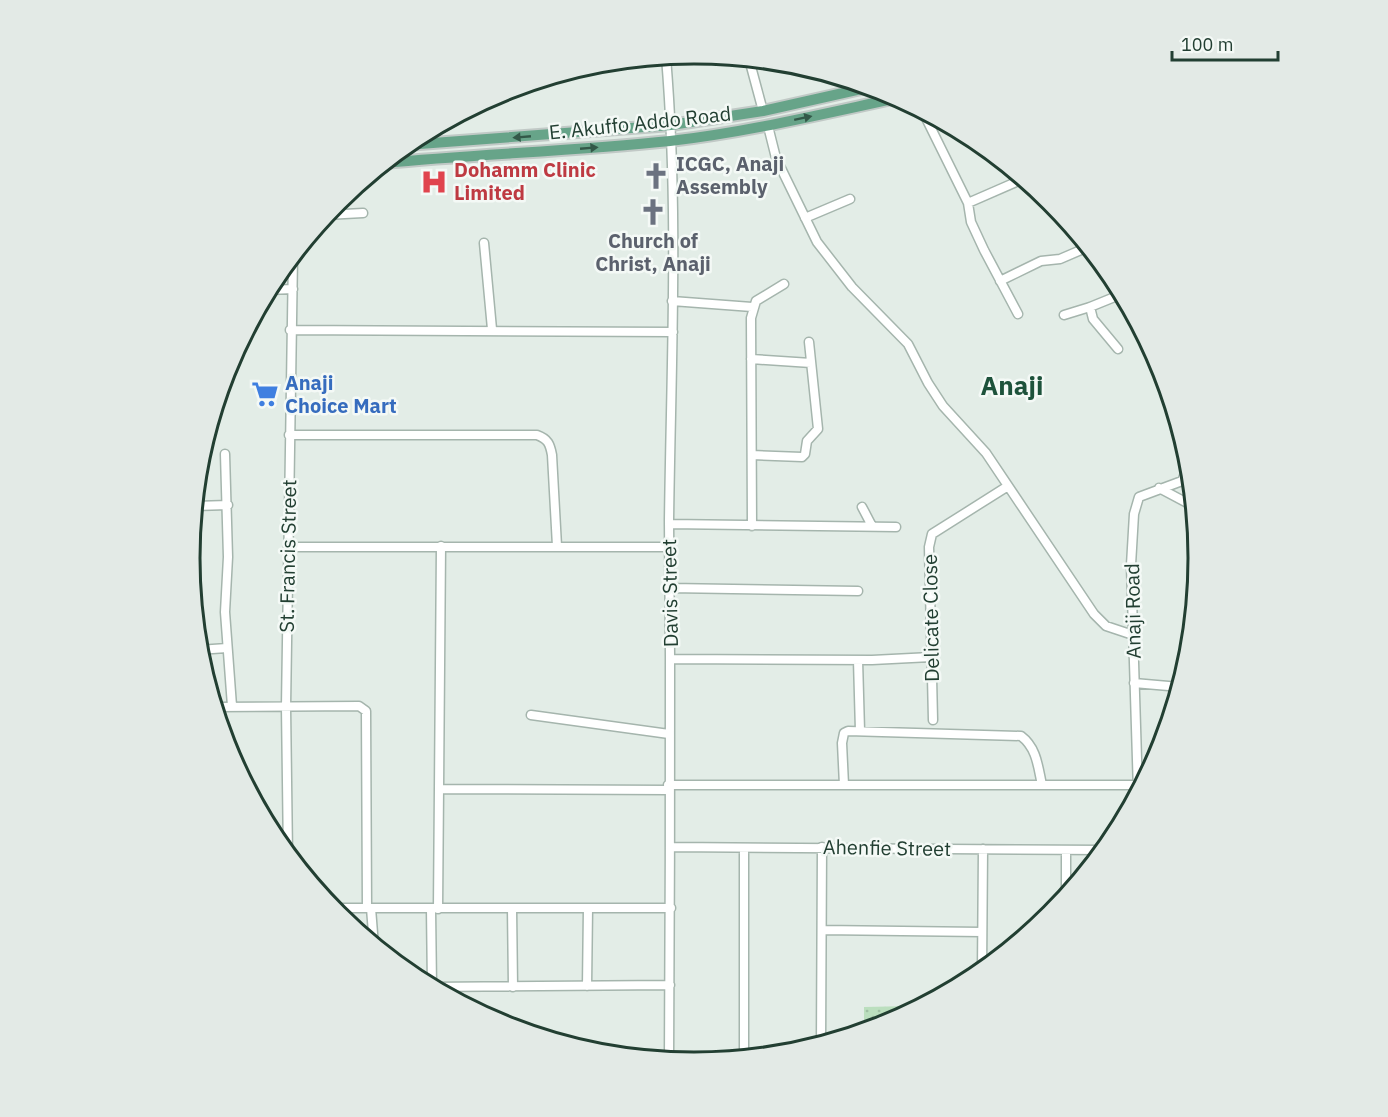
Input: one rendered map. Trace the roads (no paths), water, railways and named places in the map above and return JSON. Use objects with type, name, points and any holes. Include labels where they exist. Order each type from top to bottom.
[{"type":"main road","name":"E. Akuffo Addo Road","points":[[426,144],[671,125],[763,111],[853,91]]},
{"type":"main road","name":"E. Akuffo Addo Road","points":[[400,162],[506,156],[671,140],[768,126],[881,101]]},
{"type":"street","name":"Davis Street","points":[[667,66],[671,125],[673,332],[669,524],[671,908],[669,1051]]},
{"type":"street","points":[[751,68],[763,111]]},
{"type":"street","points":[[929,124],[968,203],[970,222],[1018,314]]},
{"type":"street","points":[[768,126],[776,158],[817,242],[852,287],[908,344],[943,406],[986,453],[1094,614],[1106,626],[1133,635]]},
{"type":"street","points":[[968,203],[1015,183]]},
{"type":"street","points":[[805,218],[850,199]]},
{"type":"street","points":[[340,214],[363,213]]},
{"type":"street","points":[[484,243],[492,329]]},
{"type":"street","points":[[1000,281],[1041,261],[1060,259],[1080,251]]},
{"type":"street","name":"St. Francis Street","points":[[286,837],[290,330],[293,270]]},
{"type":"street","points":[[753,526],[752,307],[756,301],[784,284]]},
{"type":"street","points":[[279,290],[293,290]]},
{"type":"street","points":[[1064,315],[1090,308],[1113,298]]},
{"type":"street","points":[[672,301],[752,307]]},
{"type":"street","points":[[1090,308],[1093,319],[1118,349]]},
{"type":"street","points":[[290,330],[492,329],[673,332]]},
{"type":"street","points":[[752,455],[802,457],[805,454],[807,441],[818,429],[809,342]]},
{"type":"street","points":[[751,359],[811,363]]},
{"type":"street","points":[[289,435],[537,435],[550,444],[552,455],[557,546]]},
{"type":"street","points":[[225,454],[228,505],[227,648],[232,706]]},
{"type":"street","name":"Anaji Road","points":[[1138,776],[1131,565],[1134,514],[1139,497],[1182,480]]},
{"type":"street","name":"Delicate Close","points":[[933,720],[929,546],[932,534],[1008,486]]},
{"type":"street","points":[[1159,488],[1185,502]]},
{"type":"street","points":[[203,506],[228,505]]},
{"type":"street","points":[[862,507],[872,526]]},
{"type":"street","points":[[669,524],[896,527]]},
{"type":"street","points":[[432,976],[439,789],[441,546]]},
{"type":"street","points":[[288,547],[669,547]]},
{"type":"street","points":[[670,588],[858,591]]},
{"type":"street","points":[[208,649],[227,648]]},
{"type":"street","points":[[670,659],[858,660],[931,657]]},
{"type":"street","points":[[858,660],[860,731]]},
{"type":"street","points":[[1134,683],[1171,686]]},
{"type":"street","points":[[223,707],[359,705],[366,711],[369,908],[372,933]]},
{"type":"street","points":[[531,715],[669,734]]},
{"type":"street","points":[[844,785],[842,743],[844,733],[860,731],[1021,736],[1029,742],[1036,757],[1042,785]]},
{"type":"street","points":[[439,789],[844,785],[1042,785],[1131,789]]},
{"type":"street","name":"Ahenfie Street","points":[[670,847],[1093,850]]},
{"type":"street","points":[[821,1036],[822,847]]},
{"type":"street","points":[[744,848],[744,1049]]},
{"type":"street","points":[[982,959],[983,849]]},
{"type":"street","points":[[1066,850],[1066,883]]},
{"type":"street","points":[[345,908],[671,908]]},
{"type":"street","points":[[512,908],[513,987]]},
{"type":"street","points":[[587,986],[588,908]]},
{"type":"street","points":[[822,930],[982,932]]},
{"type":"street","points":[[449,987],[669,985]]},
{"type":"place","name":"ICGC, Anaji Assembly","points":[[656,176]]},
{"type":"place","name":"Dohamm Clinic Limited","points":[[434,182]]},
{"type":"place","name":"Church of Christ, Anaji","points":[[653,212]]},
{"type":"place","name":"Anaji Choice Mart","points":[[265,394]]},
{"type":"district","name":"Anaji","points":[[1012,386]]}]
